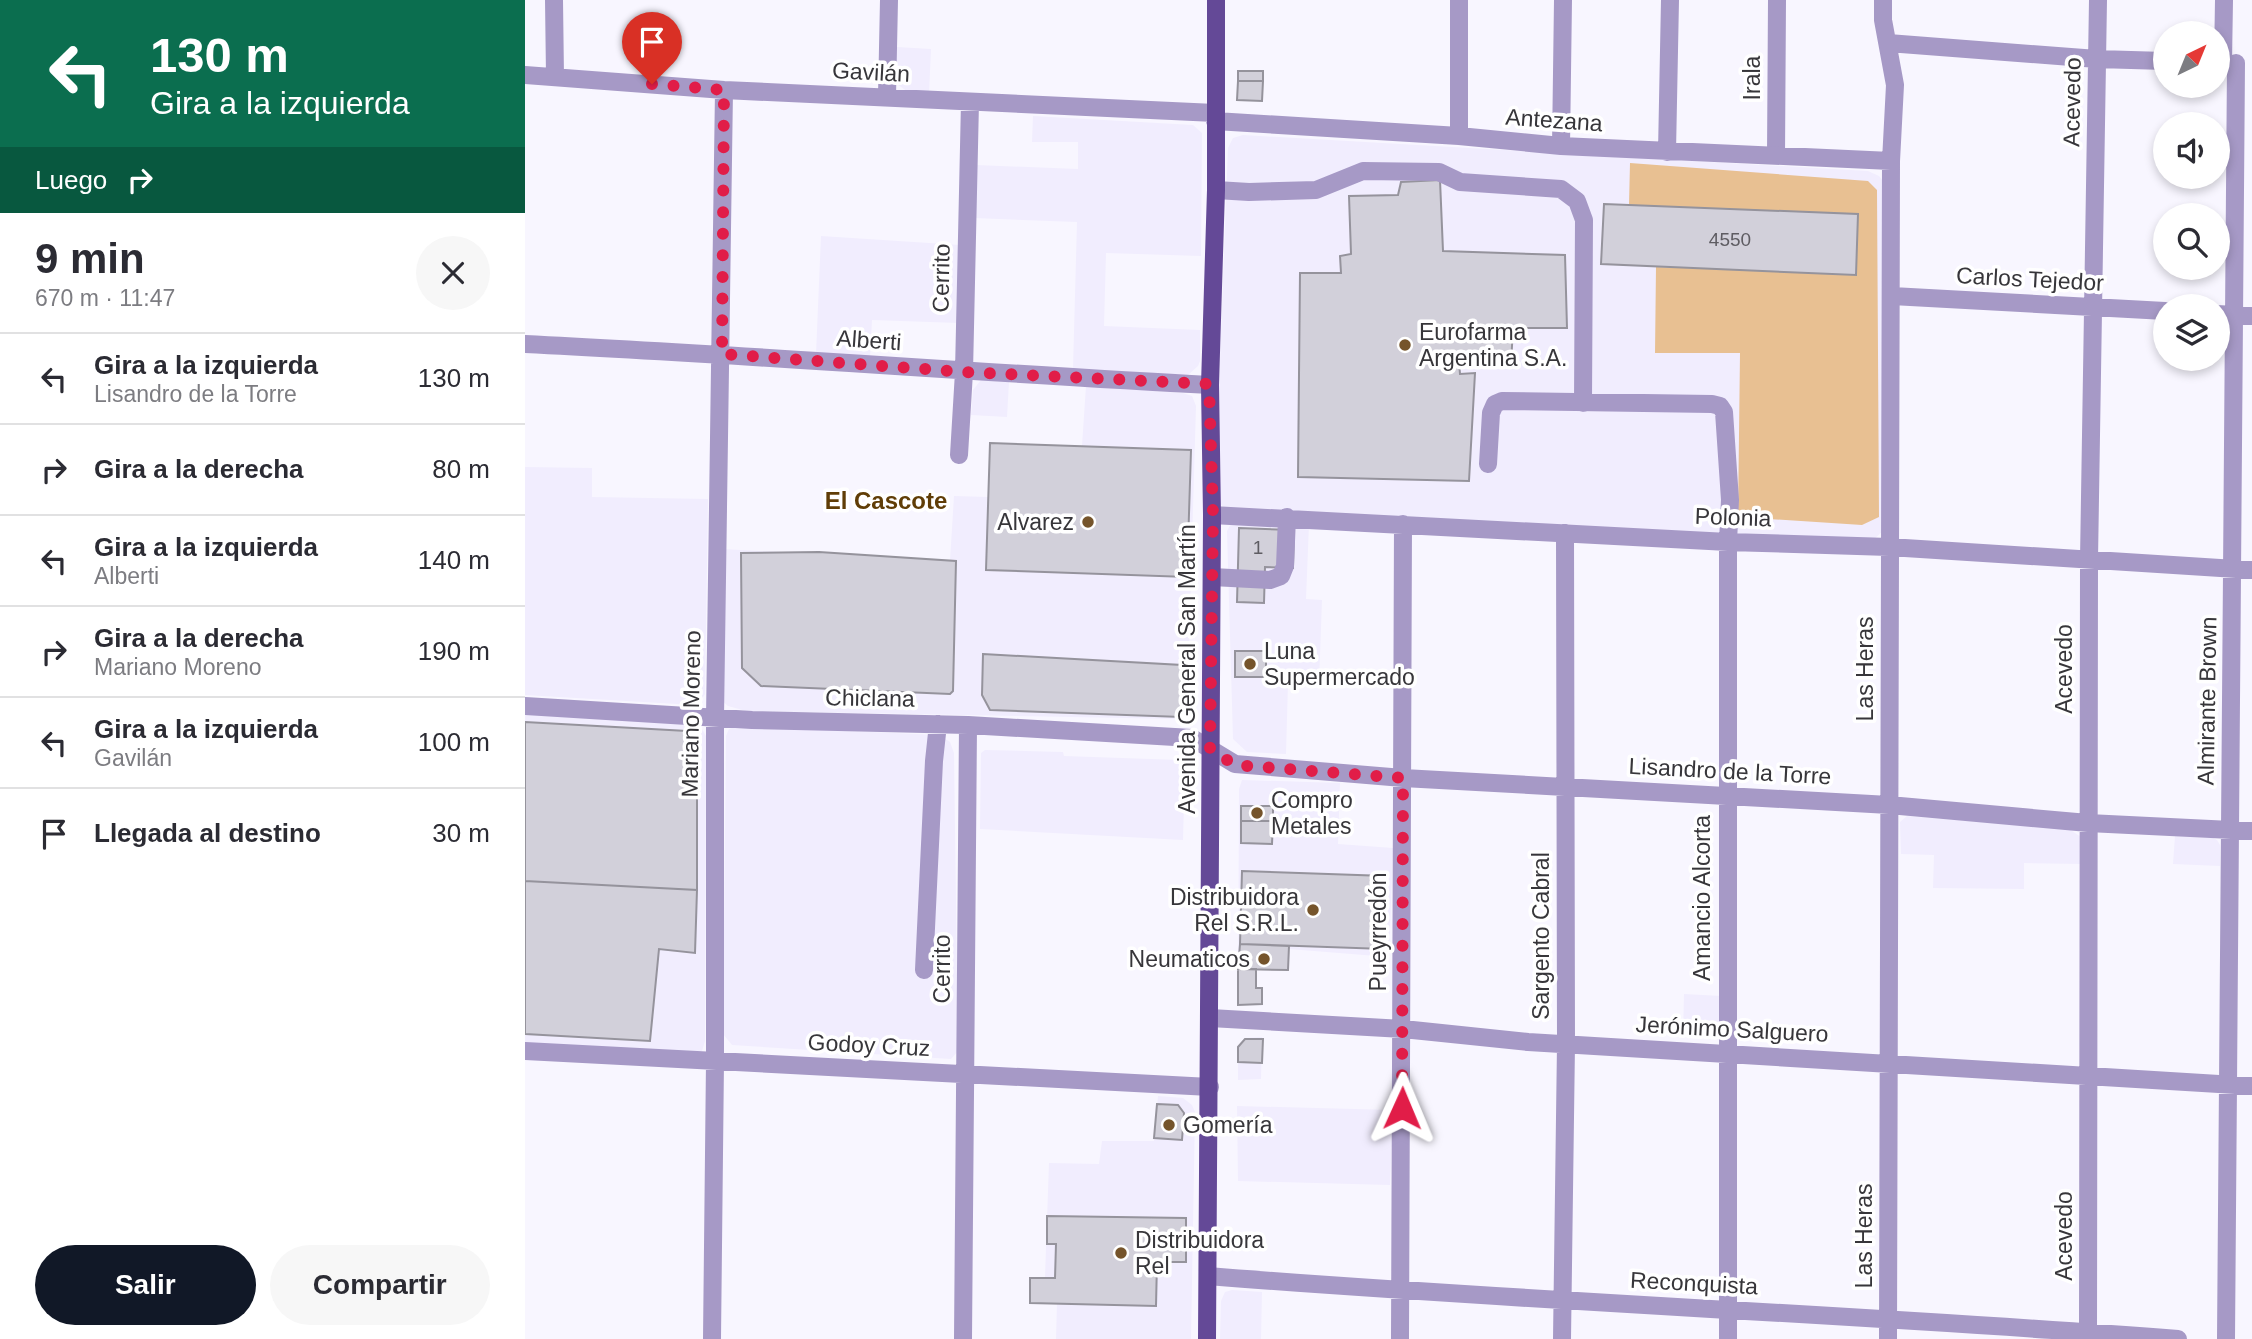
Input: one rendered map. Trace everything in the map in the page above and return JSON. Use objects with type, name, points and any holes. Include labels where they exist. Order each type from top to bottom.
[{"type":"main road","name":"Avenida General San Martín","points":[[1207,1339],[1213,515],[1209,384],[1216,190],[1216,0]]},
{"type":"street","points":[[554,0],[555,76]]},
{"type":"street","points":[[887,96],[889,0]]},
{"type":"street","points":[[1459,0],[1459,136]]},
{"type":"street","points":[[1561,146],[1563,0]]},
{"type":"street","points":[[1667,152],[1670,0]]},
{"type":"street","name":"Irala","points":[[1776,156],[1777,0]]},
{"type":"street","name":"Las Heras","points":[[1884,0],[1883,20],[1895,85],[1891,161],[1888,1339]]},
{"type":"street","name":"Acevedo","points":[[2088,1335],[2089,560],[2098,0]]},
{"type":"street","name":"Almirante Brown","points":[[2224,0],[2232,63],[2226,294]]},
{"type":"street","points":[[1888,43],[2153,61]]},
{"type":"street","name":"Gavilán","points":[[525,75],[724,90],[887,96],[1215,117]]},
{"type":"street","name":"Mariano Moreno","points":[[712,1339],[715,717],[724,90]]},
{"type":"street","name":"Cerrito","points":[[959,455],[964,372],[970,102]]},
{"type":"street","name":"Antezana","points":[[1215,117],[1561,146],[1891,161]]},
{"type":"street","points":[[1216,190],[1315,191],[1363,172],[1439,173],[1460,182],[1561,190],[1577,201],[1584,220],[1583,402],[1502,401],[1495,404],[1491,413],[1488,464]]},
{"type":"street","name":"Carlos Tejedor","points":[[1892,296],[2153,310]]},
{"type":"street","points":[[2230,314],[2252,316]]},
{"type":"street","name":"Alberti","points":[[525,344],[722,354],[964,372],[1209,384]]},
{"type":"street","name":"Almirante Brown","points":[[2226,1339],[2233,569],[2227,371]]},
{"type":"street","name":"Amancio Alcorta","points":[[1583,402],[1712,404],[1720,406],[1724,412],[1730,500],[1726,794],[1728,1339]]},
{"type":"street","name":"Polonia","points":[[1213,515],[1728,542],[1889,547],[2252,570]]},
{"type":"street","points":[[1212,577],[1270,580],[1281,576],[1285,566],[1287,517]]},
{"type":"street","name":"Pueyrredón","points":[[1400,1339],[1403,524]]},
{"type":"street","name":"Sargento Cabral","points":[[1562,1339],[1566,1044],[1565,533]]},
{"type":"street","name":"Chiclana","points":[[525,706],[752,720],[968,725],[1192,738],[1210,749]]},
{"type":"street","points":[[924,970],[938,724]]},
{"type":"street","name":"Cerrito","points":[[963,1339],[968,725]]},
{"type":"street","name":"Lisandro de la Torre","points":[[1210,749],[1235,765],[1403,778],[1726,794],[2088,823],[2252,831]]},
{"type":"street","name":"Jerónimo Salguero","points":[[1210,1018],[1403,1029],[1566,1044],[2252,1086]]},
{"type":"street","name":"Godoy Cruz","points":[[525,1051],[1210,1087]]},
{"type":"street","name":"Reconquista","points":[[1208,1276],[1400,1292],[1888,1318],[2088,1335],[2178,1339]]},
{"type":"shaded area","points":[[897,47],[931,49],[929,94],[908,92],[897,84]]},
{"type":"shaded area","points":[[1033,116],[1193,125],[1202,133],[1201,256],[1106,253],[1104,326],[1200,330],[1200,361],[1188,375],[1073,369],[1077,222],[974,218],[976,165],[1078,169],[1078,142],[1032,142]]},
{"type":"shaded area","points":[[1243,135],[1868,171],[1879,176],[1883,181],[1885,529],[1872,541],[1225,508],[1219,503],[1215,490],[1228,148],[1233,138]]},
{"type":"shaded area","points":[[1630,163],[1868,181],[1877,190],[1879,517],[1862,525],[1738,517],[1740,353],[1655,353],[1656,267],[1856,274],[1858,214],[1629,205]]},
{"type":"shaded area","points":[[821,236],[960,245],[959,323],[872,320],[870,357],[816,354]]},
{"type":"shaded area","points":[[981,380],[1009,382],[1007,417],[971,415],[973,390]]},
{"type":"shaded area","points":[[1086,386],[1183,393],[1192,396],[1196,406],[1187,714],[1179,719],[746,711],[728,706],[721,700],[722,549],[950,561],[954,496],[988,497],[990,443],[1082,446]]},
{"type":"shaded area","points":[[525,467],[592,468],[592,497],[708,499],[705,694],[699,703],[694,705],[525,695]]},
{"type":"shaded area","points":[[1232,522],[1309,524],[1306,599],[1322,600],[1319,684],[1288,683],[1286,754],[1247,752],[1233,739],[1227,531]]},
{"type":"shaded area","points":[[525,711],[693,724],[702,729],[706,736],[705,1041],[702,1051],[694,1056],[525,1046]]},
{"type":"shaded area","points":[[738,726],[939,735],[950,742],[954,753],[958,1051],[951,1059],[732,1045],[723,1034],[726,736],[729,729]]},
{"type":"shaded area","points":[[985,750],[1180,760],[1185,765],[1183,840],[980,829],[981,753]]},
{"type":"shaded area","points":[[1242,780],[1340,783],[1338,844],[1393,848],[1389,957],[1289,949],[1288,970],[1256,969],[1256,988],[1262,988],[1262,1004],[1238,1005],[1239,789]]},
{"type":"shaded area","points":[[1907,816],[2069,829],[2081,837],[2082,864],[2024,863],[2024,889],[1933,888],[1934,855],[1901,854],[1900,822]]},
{"type":"shaded area","points":[[2175,836],[2217,840],[2220,845],[2220,866],[2173,864]]},
{"type":"shaded area","points":[[1684,994],[1722,996],[1720,1027],[1713,1035],[1708,1038],[1683,1037]]},
{"type":"shaded area","points":[[1262,1037],[1261,1079],[1238,1080],[1238,1046],[1245,1038]]},
{"type":"shaded area","points":[[1158,1096],[1183,1098],[1192,1105],[1195,1112],[1191,1339],[1056,1339],[1057,1303],[1030,1303],[1030,1278],[1045,1277],[1049,1163],[1099,1164],[1102,1141],[1154,1141]]},
{"type":"shaded area","points":[[1237,1106],[1393,1110],[1390,1185],[1238,1181]]},
{"type":"shaded area","points":[[1225,1292],[1262,1292],[1261,1339],[1220,1339],[1221,1301]]},
{"type":"building","points":[[1238,71],[1263,71],[1263,81],[1238,81]]},
{"type":"building","points":[[1238,81],[1263,81],[1262,101],[1237,100]]},
{"type":"building","name":"Eurofarma Argentina S.A.","points":[[1440,180],[1443,251],[1565,255],[1567,328],[1513,328],[1511,364],[1459,362],[1460,374],[1475,373],[1469,481],[1298,477],[1300,273],[1341,273],[1340,256],[1351,254],[1349,196],[1398,195],[1401,182]]},
{"type":"building","name":"Eurofarma Argentina S.A.","points":[[1604,204],[1858,214],[1856,275],[1601,264]]},
{"type":"building","name":"Alvarez","points":[[990,443],[1191,450],[1187,577],[986,570]]},
{"type":"building","points":[[1239,528],[1294,530],[1293,568],[1265,567],[1264,603],[1237,602]]},
{"type":"building","points":[[819,552],[956,561],[953,691],[950,694],[761,686],[742,668],[741,553]]},
{"type":"building","name":"Luna Supermercado","points":[[1235,651],[1266,651],[1266,677],[1235,677]]},
{"type":"building","points":[[983,654],[1182,665],[1181,717],[990,710],[982,695]]},
{"type":"building","points":[[525,722],[687,731],[697,742],[697,890],[525,881]]},
{"type":"building","name":"Compro Metales","points":[[1241,806],[1273,806],[1273,821],[1241,821]]},
{"type":"building","points":[[1241,821],[1273,821],[1272,844],[1241,843]]},
{"type":"building","name":"Distribuidora Rel S.R.L.","points":[[1242,871],[1386,876],[1384,949],[1240,944]]},
{"type":"building","points":[[525,881],[697,890],[695,953],[659,949],[650,1041],[525,1034]]},
{"type":"building","name":"Neumaticos","points":[[1240,944],[1289,946],[1288,970],[1238,969]]},
{"type":"building","points":[[1238,969],[1256,969],[1256,988],[1262,988],[1262,1004],[1238,1005]]},
{"type":"building","points":[[1245,1039],[1263,1039],[1262,1063],[1238,1062],[1238,1047]]},
{"type":"building","name":"Gomería","points":[[1157,1104],[1178,1105],[1184,1113],[1182,1140],[1154,1138]]},
{"type":"building","name":"Distribuidora Rel","points":[[1047,1216],[1186,1218],[1186,1262],[1157,1262],[1156,1306],[1030,1303],[1030,1278],[1055,1278],[1056,1244],[1047,1244]]},
{"type":"place","name":"Eurofarma Argentina S.A.","points":[[1405,345]]},
{"type":"place","name":"Alvarez","points":[[1088,522]]},
{"type":"place","name":"Luna Supermercado","points":[[1250,664]]},
{"type":"place","name":"Compro Metales","points":[[1257,813]]},
{"type":"place","name":"Distribuidora Rel S.R.L.","points":[[1313,910]]},
{"type":"place","name":"Neumaticos","points":[[1264,959]]},
{"type":"place","name":"Gomería","points":[[1169,1125]]},
{"type":"place","name":"Distribuidora Rel","points":[[1121,1253]]},
{"type":"district","name":"El Cascote","points":[[886,500]]},
{"type":"route","points":[[652,84],[724,90],[722,354],[964,372],[1209,384],[1213,515],[1210,749],[1235,765],[1403,778],[1402,1108]]}]
